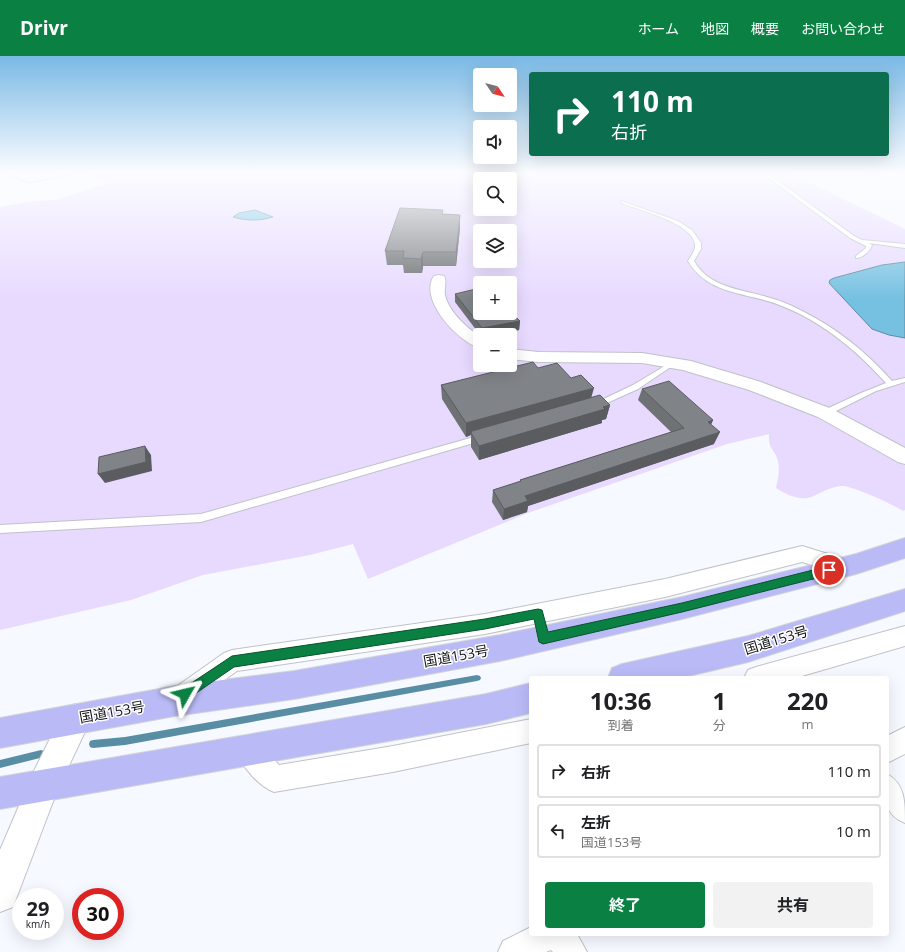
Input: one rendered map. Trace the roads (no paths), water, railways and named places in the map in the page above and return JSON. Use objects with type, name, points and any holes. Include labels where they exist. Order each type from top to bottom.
[{"type":"highway","name":"国道153号","points":[[0,733],[175,701],[294,686],[541,626],[682,608],[844,567],[905,548]]},
{"type":"highway","name":"国道153号","points":[[631,676],[748,649],[905,600]]},
{"type":"highway","points":[[0,793],[44,784],[486,709],[529,698]]},
{"type":"street","points":[[439,279],[438,296],[446,310],[460,329],[473,338]]},
{"type":"street","points":[[517,355],[538,357],[642,358],[673,363],[755,386],[825,414],[852,427],[905,457]]},
{"type":"street","points":[[763,676],[905,636]]},
{"type":"street","points":[[0,894],[44,784],[76,719]]},
{"type":"street","points":[[248,750],[274,779],[393,759],[529,732]]},
{"type":"street","points":[[889,749],[905,740]]},
{"type":"street","points":[[889,789],[905,809]]},
{"type":"street","points":[[514,952],[545,936]]},
{"type":"street","points":[[560,936],[571,952]]},
{"type":"lane","points":[[657,215],[676,222],[690,231],[698,243],[698,249],[691,261],[694,270],[702,276],[725,287],[768,299],[797,310],[847,343],[872,363],[890,383]]},
{"type":"lane","points":[[821,215],[852,237],[862,240],[905,246]]},
{"type":"lane","points":[[858,257],[868,249],[869,245],[862,240]]},
{"type":"lane","points":[[589,406],[618,397],[656,376],[673,363]]},
{"type":"lane","points":[[825,414],[890,383],[905,380]]},
{"type":"lane","points":[[0,528],[201,518],[490,435]]},
{"type":"water","points":[[236,215],[267,215],[273,217],[253,220],[233,217]]},
{"type":"water","points":[[905,262],[905,338],[889,335],[872,329],[829,283],[830,280],[834,278],[882,265]]},
{"type":"waterway","points":[[93,744],[125,741],[477,678]]},
{"type":"waterway","points":[[0,764],[41,754]]}]
